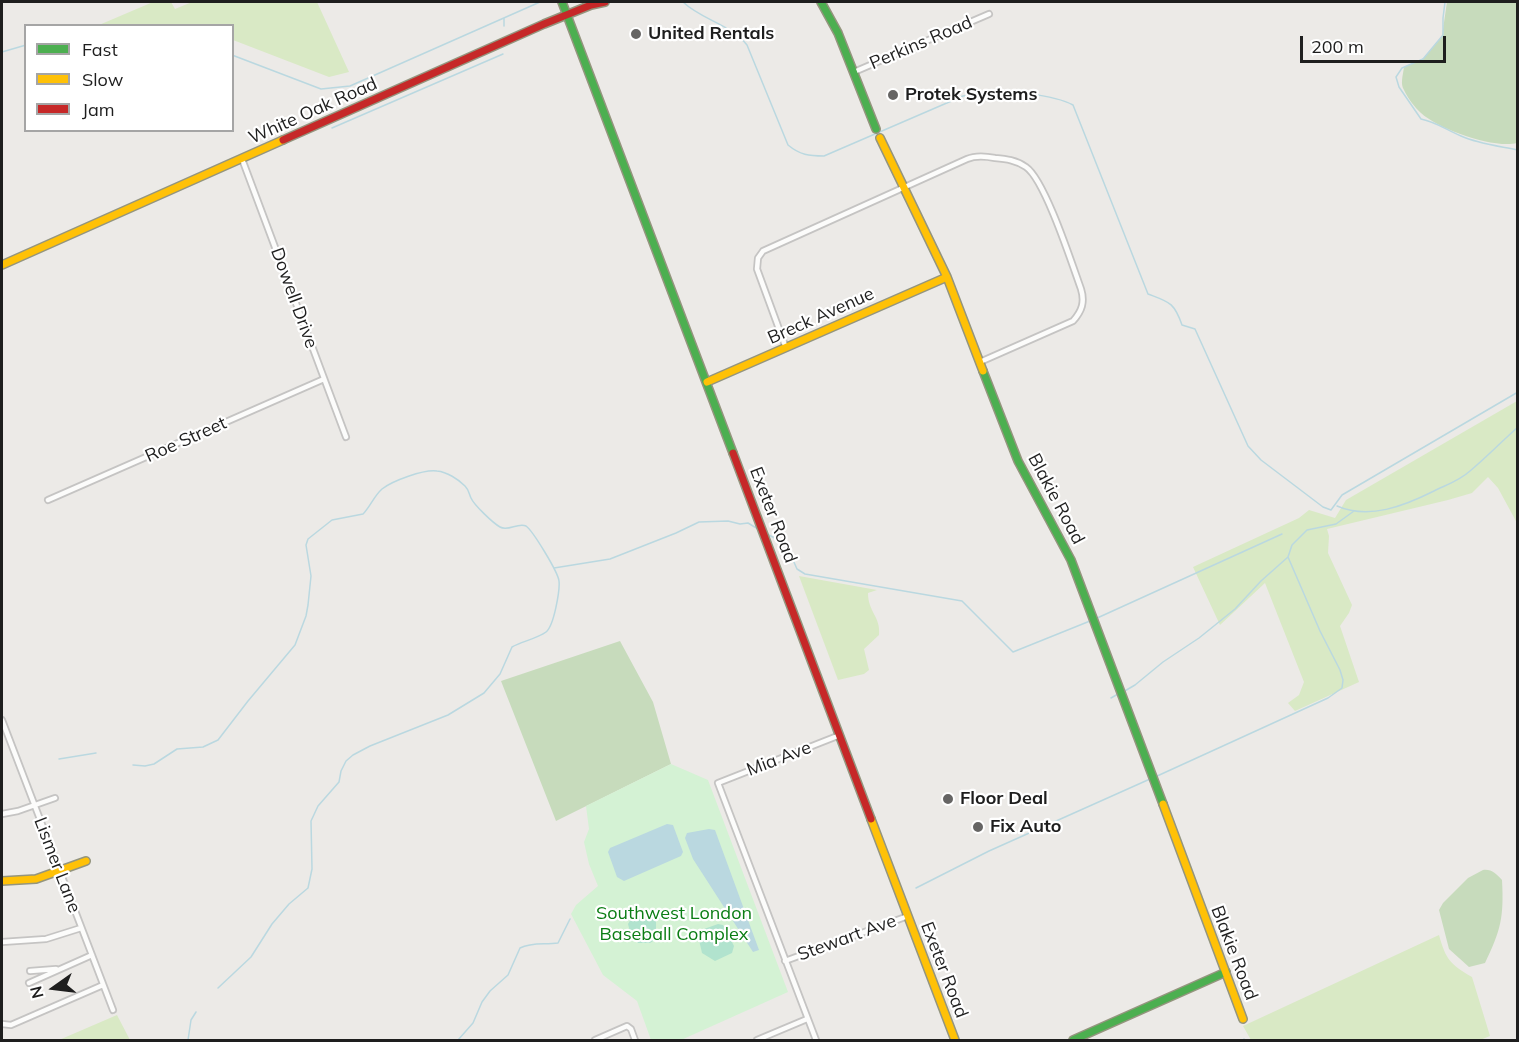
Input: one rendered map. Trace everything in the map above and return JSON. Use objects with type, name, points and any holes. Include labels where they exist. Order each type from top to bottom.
[{"type":"street","name":"Exeter Road","points":[[562,2],[955,1041]]},
{"type":"street","name":"White Oak Road","points":[[2,266],[567,15],[605,2]]},
{"type":"street","name":"Blakie Road","points":[[821,2],[837,33],[880,138],[947,277],[1018,461],[1071,560],[1243,1019]]},
{"type":"street","name":"Perkins Road","points":[[853,73],[989,14]]},
{"type":"street","points":[[786,348],[757,269],[759,255],[765,249],[978,156],[1010,160],[1024,165],[1032,172],[1042,187],[1083,296],[1083,307],[1072,321],[980,362]]},
{"type":"street","name":"Dowell Drive","points":[[242,159],[345,437]]},
{"type":"street","name":"Breck Avenue","points":[[707,382],[947,277]]},
{"type":"street","name":"Roe Street","points":[[48,500],[324,379]]},
{"type":"street","name":"Lismer Lane","points":[[2,720],[113,1010]]},
{"type":"street","name":"Mia Ave","points":[[785,961],[717,783],[840,735]]},
{"type":"street","points":[[2,814],[55,798]]},
{"type":"street","points":[[2,881],[21,883],[42,879],[86,861]]},
{"type":"street","name":"Stewart Ave","points":[[785,961],[908,916]]},
{"type":"street","points":[[2,942],[46,939],[81,928]]},
{"type":"street","points":[[29,983],[92,955]]},
{"type":"street","points":[[785,961],[816,1041]]},
{"type":"street","points":[[30,971],[61,968]]},
{"type":"street","points":[[1073,1041],[1226,972]]},
{"type":"street","points":[[2,1024],[11,1025],[104,985]]},
{"type":"street","points":[[758,1041],[807,1019]]},
{"type":"street","points":[[595,1041],[627,1026],[631,1029],[635,1041]]},
{"type":"green space","points":[[153,2],[171,2],[175,9],[192,2],[317,2],[349,72],[329,77],[234,40],[234,24],[101,24]]},
{"type":"green space","points":[[1447,2],[1517,2],[1517,143],[1495,143],[1453,131],[1421,113],[1405,93],[1402,82],[1404,67],[1424,58],[1442,36]]},
{"type":"green space","points":[[1517,401],[1517,523],[1498,488],[1488,477],[1472,493],[1327,529],[1328,553],[1352,605],[1340,626],[1359,682],[1295,711],[1288,703],[1299,695],[1304,682],[1265,583],[1220,625],[1193,567],[1299,518],[1309,510],[1335,518],[1346,500]]},
{"type":"green space","points":[[799,576],[877,590],[868,593],[878,624],[879,635],[864,649],[869,670],[864,674],[838,680]]},
{"type":"green space","points":[[620,641],[653,702],[671,764],[556,821],[501,681]]},
{"type":"green space","name":"Southwest London Baseball Complex","points":[[671,764],[708,780],[788,992],[681,1040],[651,1040],[637,1001],[603,975],[571,914],[576,905],[598,886],[589,864],[584,842],[589,829],[586,806]]},
{"type":"green space","points":[[1483,870],[1491,871],[1502,880],[1502,914],[1495,941],[1485,963],[1469,967],[1449,949],[1439,910],[1468,878]]},
{"type":"green space","points":[[651,912],[656,916],[656,939],[650,943],[638,943],[631,935],[628,924],[631,919]]},
{"type":"green space","points":[[718,924],[723,925],[734,946],[732,953],[715,961],[702,953],[699,940],[704,929]]},
{"type":"green space","points":[[1439,935],[1450,960],[1472,977],[1490,1036],[1480,1040],[1251,1040],[1243,1026]]},
{"type":"green space","points":[[117,1015],[130,1040],[59,1040]]},
{"type":"water","points":[[667,824],[673,825],[683,852],[681,856],[624,881],[617,877],[608,852],[610,848]]},
{"type":"water","points":[[715,830],[759,950],[753,952],[693,859],[685,838],[687,833]]},
{"type":"waterway","points":[[234,56],[321,89],[350,86],[540,2]]},
{"type":"waterway","points":[[683,2],[732,32],[747,45],[788,145],[805,154],[824,156],[963,96],[981,92],[1002,91],[1028,94],[1054,98],[1073,105],[1148,294],[1170,304],[1182,325],[1195,329],[1248,446],[1261,460],[1323,507],[1331,510],[1342,495],[1518,392]]},
{"type":"waterway","points":[[1445,2],[1443,35],[1423,59],[1402,68],[1396,77],[1399,87],[1421,119],[1475,141],[1518,150]]},
{"type":"waterway","points":[[504,18],[504,26]]},
{"type":"waterway","points":[[2,52],[24,46]]},
{"type":"waterway","points":[[332,128],[503,54]]},
{"type":"waterway","points":[[1337,506],[1361,512],[1374,511],[1399,506],[1423,497],[1466,474],[1518,427]]},
{"type":"waterway","points":[[133,765],[154,764],[177,749],[203,747],[218,740],[295,645],[308,605],[311,576],[306,545],[308,539],[332,520],[363,514],[382,489],[408,476],[431,471],[452,476],[465,486],[476,505],[497,525],[503,528],[526,526],[558,576],[557,600],[549,628],[543,634],[512,647],[500,674],[484,693],[448,715],[370,746],[346,761],[339,782],[318,806],[311,821],[312,869],[308,888],[289,904],[272,924],[251,957],[218,988]]},
{"type":"waterway","points":[[1123,692],[1199,638],[1235,609],[1288,557],[1292,545],[1307,530],[1336,524],[1354,511]]},
{"type":"waterway","points":[[554,568],[610,559],[699,522],[748,523],[758,529]]},
{"type":"waterway","points":[[767,534],[786,544],[797,569],[805,574],[962,601],[1013,652],[1090,621]]},
{"type":"waterway","points":[[1095,619],[1282,534]]},
{"type":"waterway","points":[[1155,777],[1328,698],[1342,688],[1343,680],[1340,670],[1320,631],[1288,557]]},
{"type":"waterway","points":[[1111,698],[1118,694]]},
{"type":"waterway","points":[[59,759],[96,753]]},
{"type":"waterway","points":[[916,888],[989,851],[1150,779]]},
{"type":"waterway","points":[[458,1040],[473,1023],[482,1002],[490,991],[508,975],[520,948],[534,944],[558,943],[570,919]]},
{"type":"waterway","points":[[188,1040],[191,1020],[196,1012]]},
{"type":"traffic: fast","points":[[562,2],[733,453]]},
{"type":"traffic: fast","points":[[821,2],[838,33],[876,129]]},
{"type":"traffic: fast","points":[[983,371],[1018,461],[1071,560],[1163,804]]},
{"type":"traffic: fast","points":[[1073,1040],[1226,972]]},
{"type":"traffic: slow","points":[[880,138],[947,277],[983,371]]},
{"type":"traffic: slow","points":[[2,265],[283,140]]},
{"type":"traffic: slow","points":[[707,382],[947,277]]},
{"type":"traffic: slow","points":[[1163,804],[1243,1019]]},
{"type":"traffic: slow","points":[[871,819],[955,1040]]},
{"type":"traffic: slow","points":[[2,881],[36,879],[86,861]]},
{"type":"traffic: jam","points":[[283,140],[544,24],[591,5],[605,2]]},
{"type":"traffic: jam","points":[[733,453],[871,819]]},
{"type":"place","name":"United Rentals","points":[[636,34]]},
{"type":"place","name":"Protek Systems","points":[[893,95]]},
{"type":"place","name":"Floor Deal","points":[[948,799]]},
{"type":"place","name":"Fix Auto","points":[[978,827]]}]
